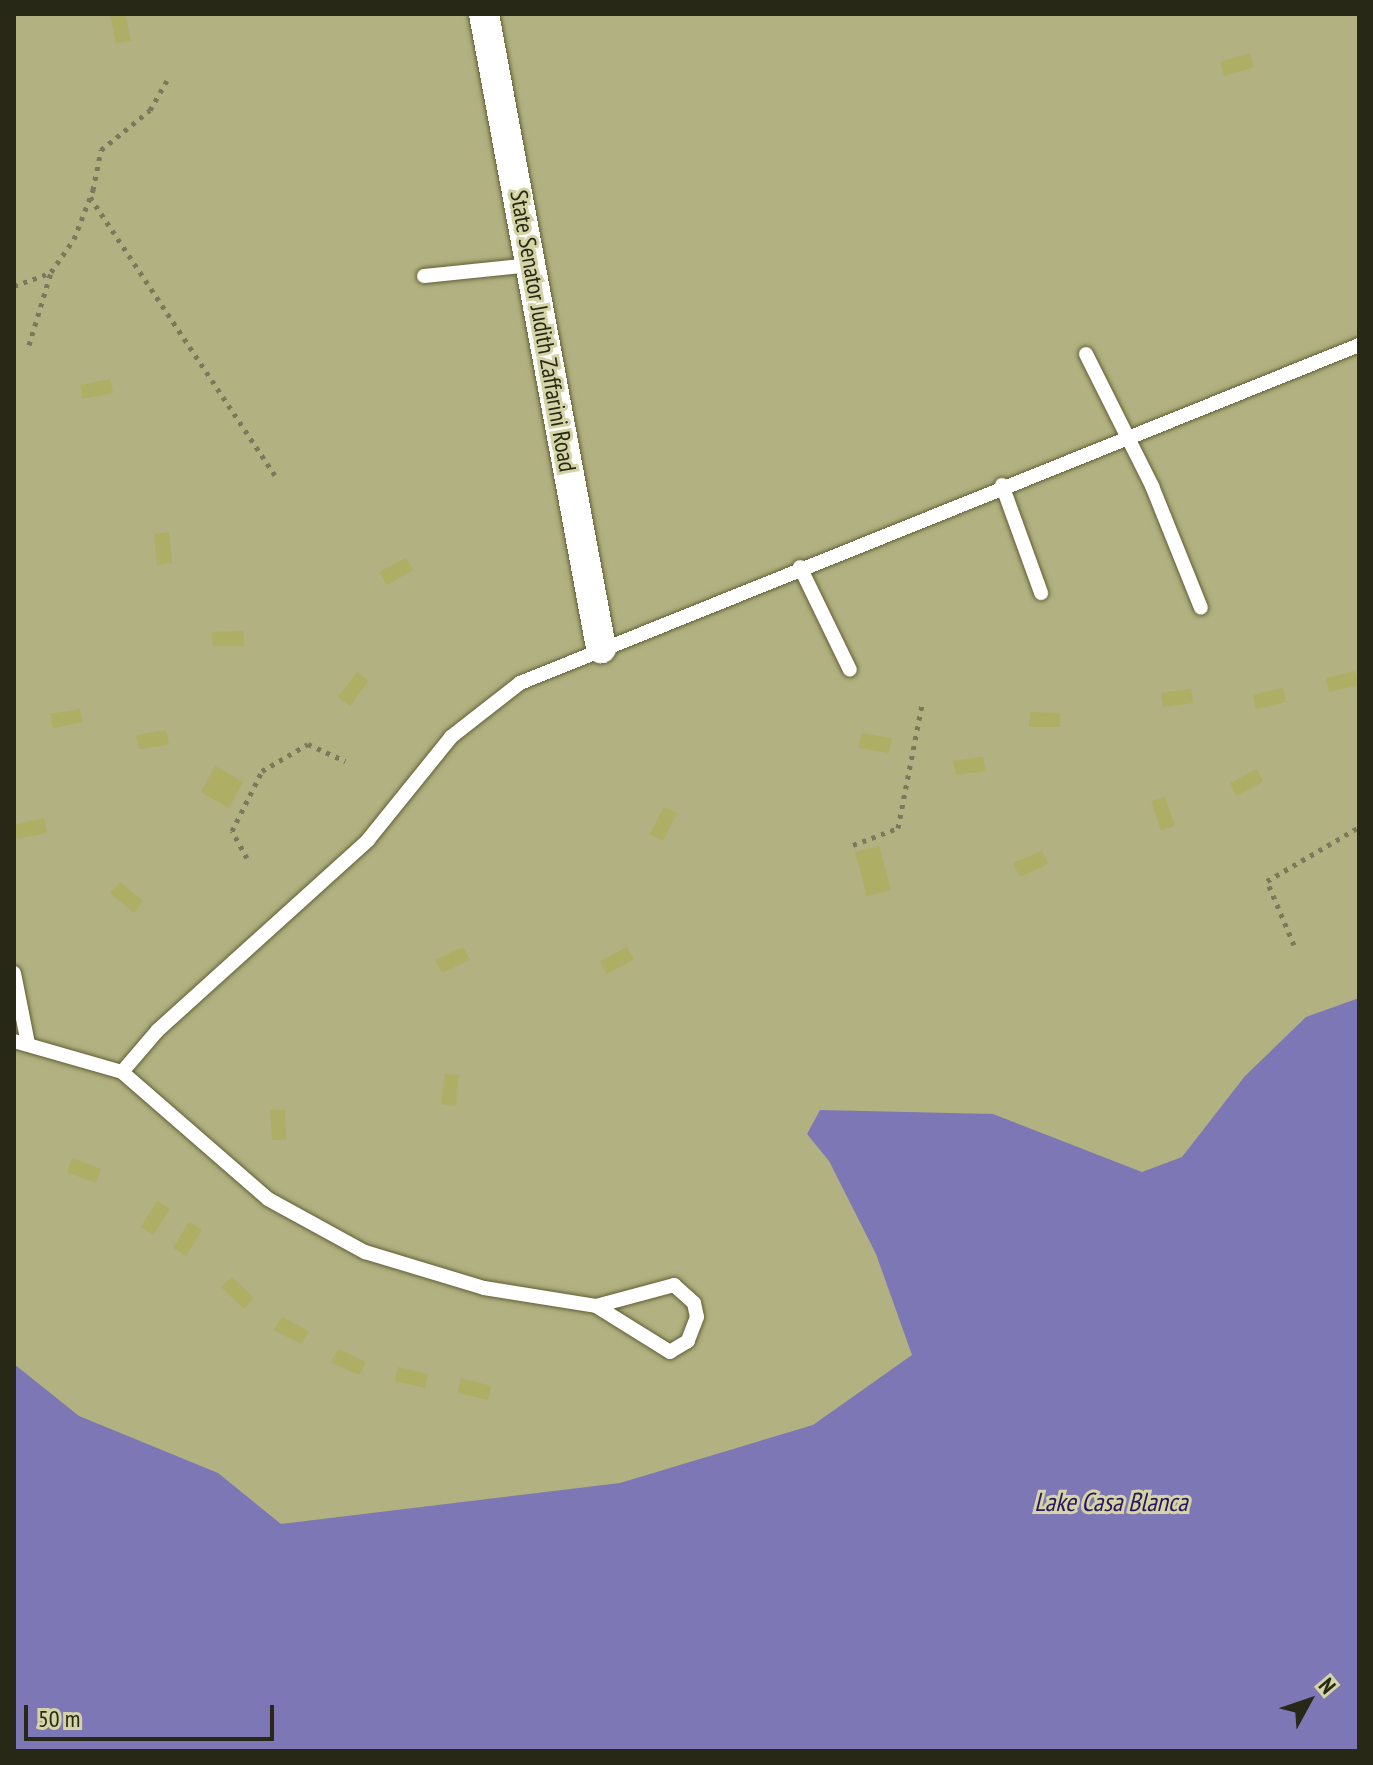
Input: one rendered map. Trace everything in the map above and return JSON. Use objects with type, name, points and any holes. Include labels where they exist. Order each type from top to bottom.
[{"type":"street","name":"State Senator Judith Zaffarini Road","points":[[484,14],[601,648]]},
{"type":"lane","points":[[424,276],[531,265]]},
{"type":"lane","points":[[122,1072],[158,1030],[376,832],[473,716],[520,683],[1121,437],[1359,345]]},
{"type":"lane","points":[[1086,354],[1121,437],[1152,486],[1201,608]]},
{"type":"lane","points":[[1002,485],[1041,593]]},
{"type":"lane","points":[[800,567],[850,670]]},
{"type":"lane","points":[[14,973],[21,1042],[122,1072],[238,1176],[328,1236],[457,1281],[596,1306],[670,1352],[688,1341],[697,1317],[684,1291],[664,1284],[596,1306]]},
{"type":"path","points":[[29,345],[51,272],[90,197],[101,150],[150,110],[167,81]]},
{"type":"path","points":[[90,197],[275,475]]},
{"type":"path","points":[[14,286],[51,272]]},
{"type":"path","points":[[853,845],[898,828],[922,705]]},
{"type":"path","points":[[247,858],[232,831],[262,771],[308,744],[345,761]]},
{"type":"path","points":[[1294,945],[1267,881],[1359,827]]},
{"type":"green space","points":[[14,14],[1359,14],[1359,1751],[14,1751]]},
{"type":"water","name":"Lake Casa Blanca","points":[[1359,998],[1359,1751],[14,1751],[14,1364],[79,1416],[218,1473],[281,1524],[620,1483],[813,1425],[912,1355],[876,1254],[829,1161],[807,1134],[820,1110],[993,1114],[1142,1172],[1182,1157],[1245,1076],[1306,1017]]},
{"type":"building","points":[[110,14],[125,14],[131,41],[116,43]]},
{"type":"building","points":[[1250,53],[1254,67],[1224,76],[1220,62]]},
{"type":"building","points":[[110,379],[113,393],[83,399],[80,385]]},
{"type":"building","points":[[169,532],[172,563],[157,565],[154,534]]},
{"type":"building","points":[[406,558],[413,570],[387,585],[379,572]]},
{"type":"building","points":[[243,631],[244,646],[213,646],[212,632]]},
{"type":"building","points":[[1355,671],[1359,685],[1329,692],[1326,678]]},
{"type":"building","points":[[357,672],[368,681],[350,706],[338,697]]},
{"type":"building","points":[[1283,688],[1286,702],[1256,709],[1253,695]]},
{"type":"building","points":[[1191,689],[1193,703],[1163,707],[1161,693]]},
{"type":"building","points":[[80,709],[83,722],[53,728],[50,714]]},
{"type":"building","points":[[1030,712],[1060,713],[1060,727],[1029,727]]},
{"type":"building","points":[[166,730],[169,745],[139,749],[136,735]]},
{"type":"building","points":[[861,733],[892,738],[889,753],[859,748]]},
{"type":"building","points":[[983,757],[986,771],[956,775],[953,761]]},
{"type":"building","points":[[215,766],[243,782],[229,808],[201,792]]},
{"type":"building","points":[[1257,769],[1263,782],[1236,796],[1230,783]]},
{"type":"building","points":[[1165,797],[1175,826],[1161,830],[1151,801]]},
{"type":"building","points":[[664,807],[677,813],[663,841],[650,834]]},
{"type":"building","points":[[44,818],[47,833],[17,839],[14,825]]},
{"type":"building","points":[[879,846],[891,890],[867,896],[855,852]]},
{"type":"building","points":[[1042,851],[1048,864],[1020,877],[1013,863]]},
{"type":"building","points":[[120,882],[143,901],[134,913],[110,893]]},
{"type":"building","points":[[463,947],[470,960],[442,973],[435,960]]},
{"type":"building","points":[[627,947],[634,959],[607,974],[600,961]]},
{"type":"building","points":[[445,1074],[459,1075],[456,1106],[441,1104]]},
{"type":"building","points":[[270,1110],[285,1110],[286,1140],[272,1140]]},
{"type":"building","points":[[72,1158],[101,1169],[96,1183],[67,1172]]},
{"type":"building","points":[[157,1201],[170,1209],[153,1235],[141,1227]]},
{"type":"building","points":[[189,1222],[202,1230],[186,1256],[173,1248]]},
{"type":"building","points":[[232,1277],[254,1298],[244,1309],[221,1287]]},
{"type":"building","points":[[282,1317],[309,1331],[301,1344],[274,1330]]},
{"type":"building","points":[[338,1349],[366,1362],[359,1375],[331,1362]]},
{"type":"building","points":[[398,1367],[428,1374],[425,1388],[395,1381]]},
{"type":"building","points":[[461,1378],[491,1386],[488,1400],[458,1393]]}]
